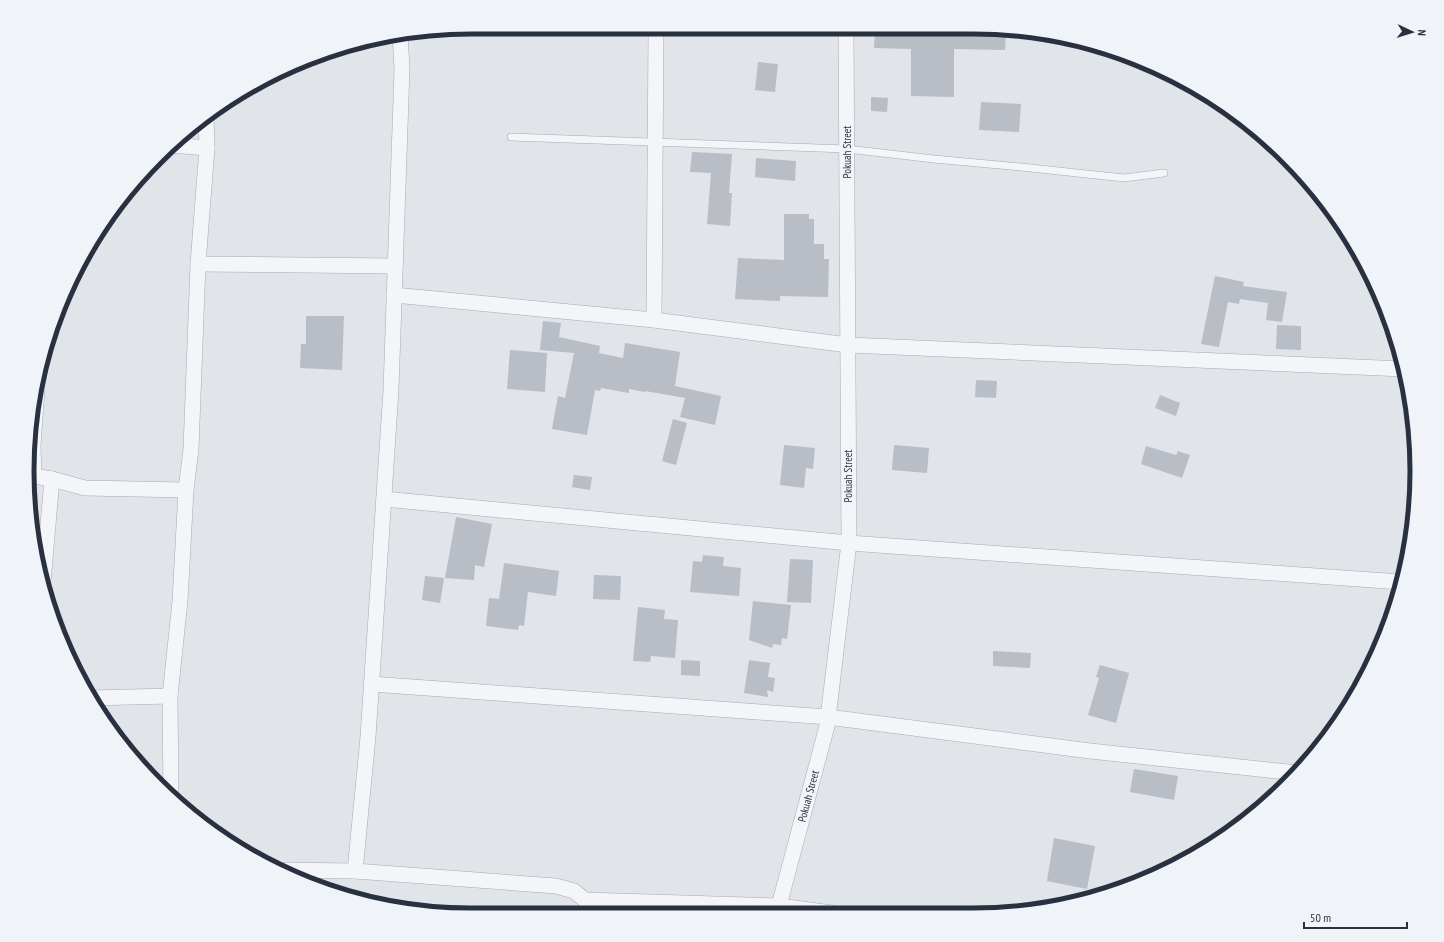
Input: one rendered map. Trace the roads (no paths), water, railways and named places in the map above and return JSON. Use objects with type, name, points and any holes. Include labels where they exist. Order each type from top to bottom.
[{"type":"street","points":[[654,320],[656,34]]},
{"type":"street","name":"Pokuah Street","points":[[778,908],[827,726],[849,543],[846,34]]},
{"type":"street","points":[[356,871],[371,684],[391,390],[402,68],[400,40]]},
{"type":"street","points":[[171,788],[170,696],[180,602],[186,490],[191,449],[198,264],[207,148],[206,123]]},
{"type":"street","points":[[179,146],[207,148]]},
{"type":"street","points":[[198,264],[395,266]]},
{"type":"street","points":[[394,294],[654,320],[848,345],[1398,369]]},
{"type":"street","points":[[34,476],[52,479],[85,488],[186,490]]},
{"type":"street","points":[[44,566],[52,479]]},
{"type":"street","points":[[384,499],[849,543],[1396,582]]},
{"type":"street","points":[[371,684],[828,717],[1090,751],[1289,772]]},
{"type":"street","points":[[98,698],[170,696]]},
{"type":"street","points":[[294,870],[356,871],[556,886],[574,890],[587,906],[714,908]]},
{"type":"lane","points":[[511,137],[847,149],[934,160],[1021,167],[1124,178],[1164,173]]}]
